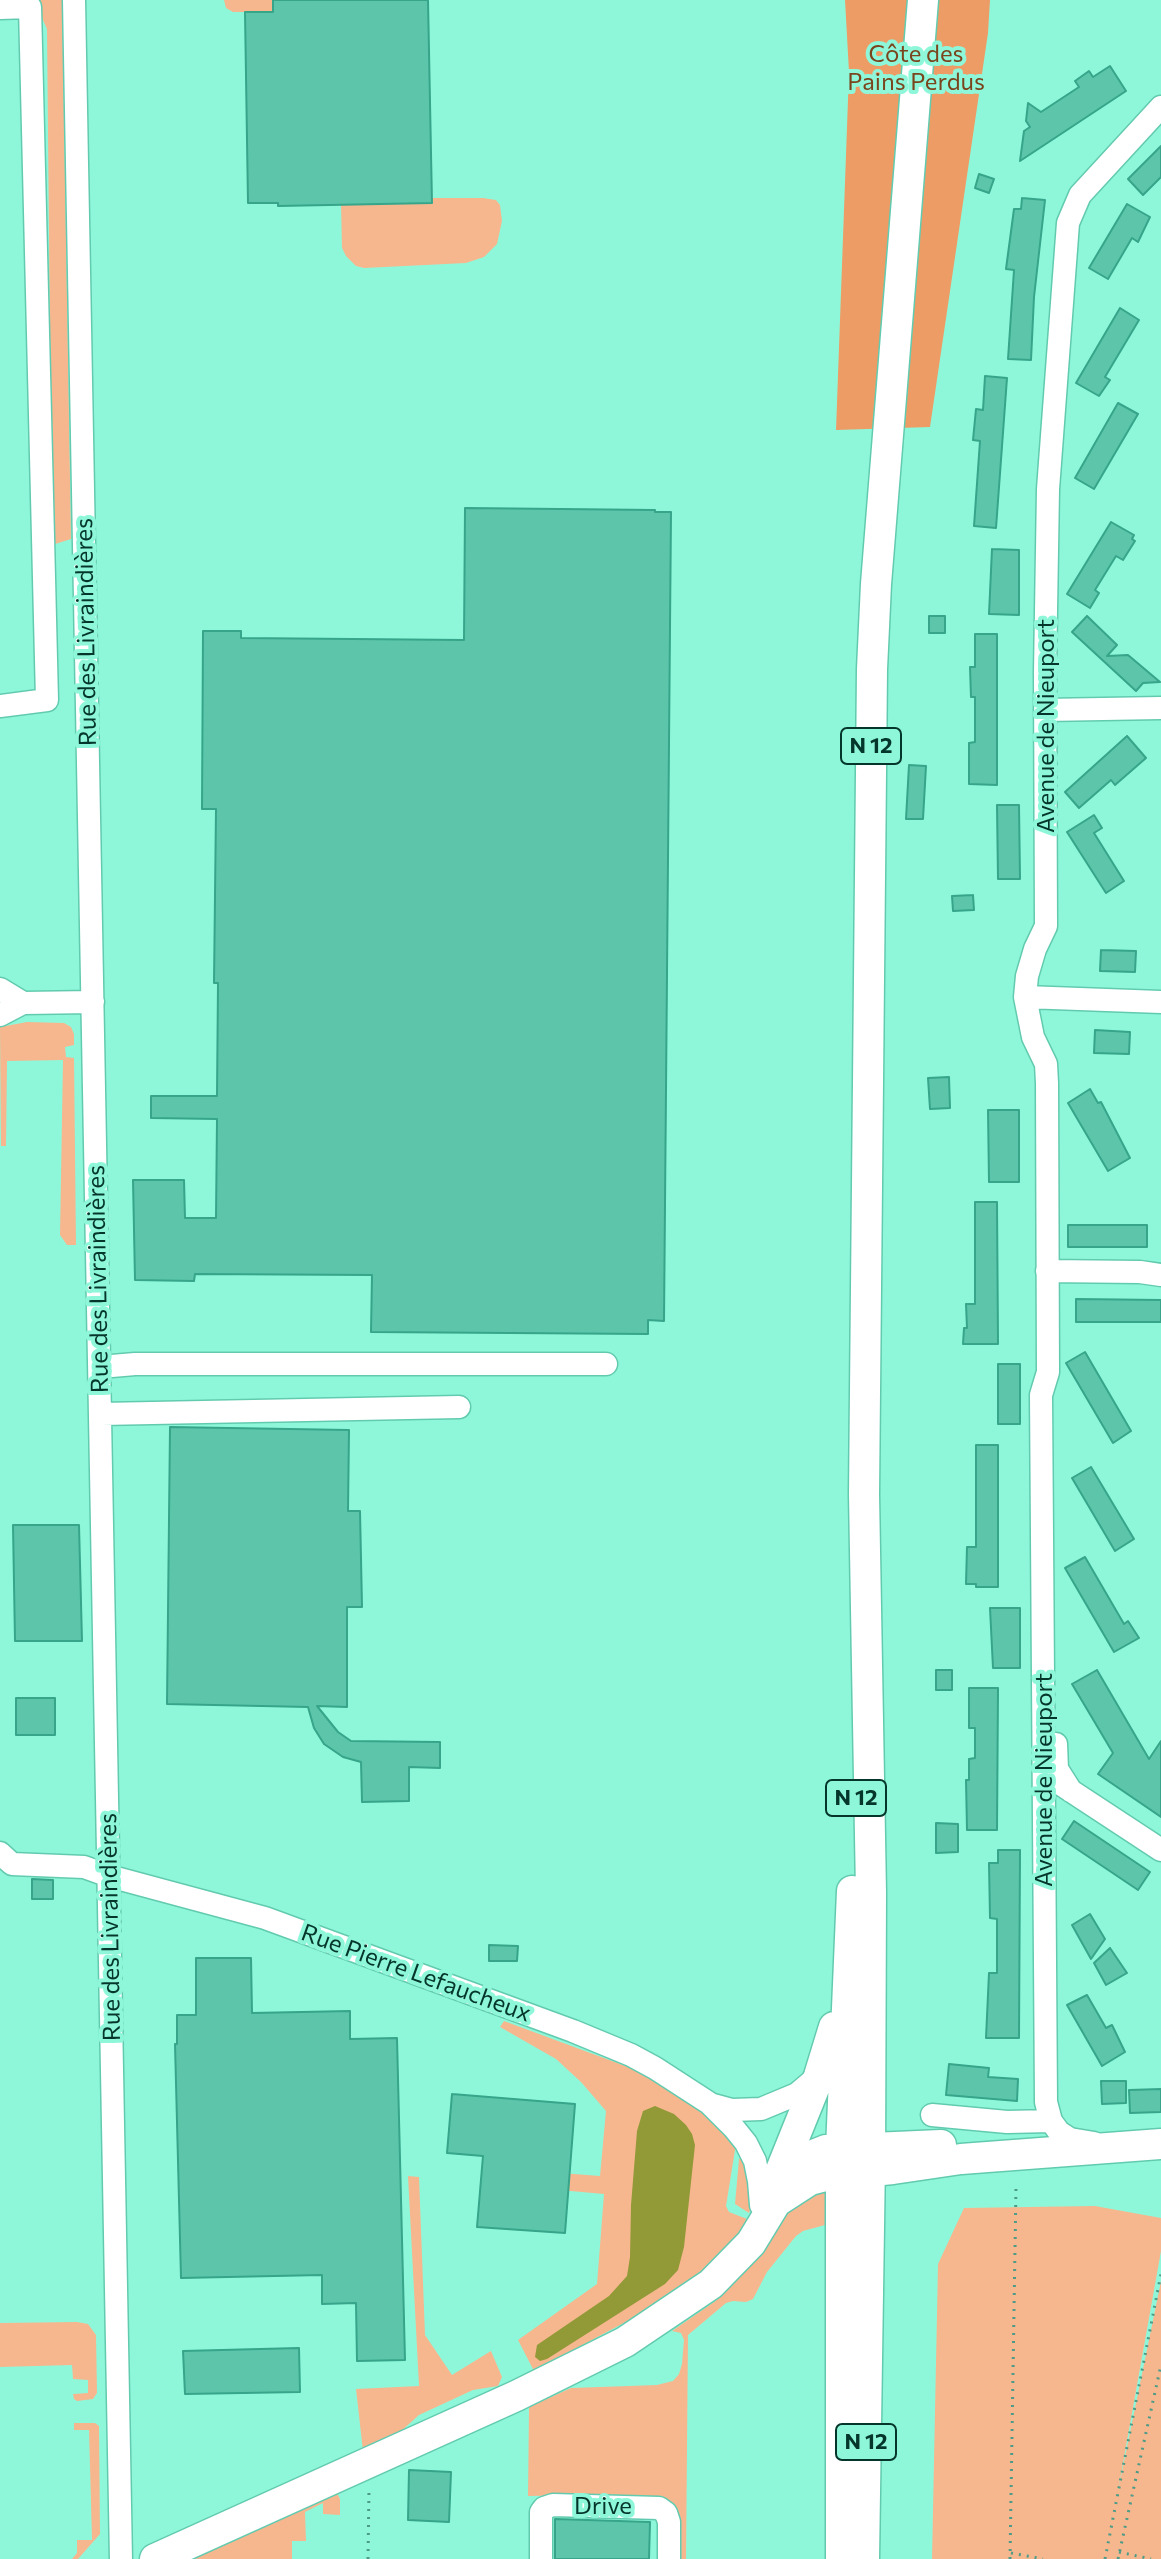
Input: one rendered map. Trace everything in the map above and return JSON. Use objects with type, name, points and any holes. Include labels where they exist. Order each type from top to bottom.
[{"type":"main road","name":"N 12","points":[[841,2559],[856,2160],[871,1893],[864,1494],[872,669],[876,584],[923,0]]},
{"type":"main road","name":"N 12","points":[[864,2559],[866,2428],[848,1962],[858,1749],[868,1634]]},
{"type":"main road","points":[[871,1893],[882,2110],[890,2126],[902,2137],[939,2154],[961,2159],[1161,2144]]},
{"type":"main road","name":"N 12","points":[[768,2195],[819,2076],[848,1962]]},
{"type":"main road","points":[[735,2259],[768,2195],[816,2154],[826,2150],[856,2160]]},
{"type":"main road","points":[[155,2559],[588,2362],[636,2335],[699,2294],[751,2243],[768,2212],[780,2198],[810,2180],[856,2160],[939,2154]]},
{"type":"main road","points":[[866,2428],[880,2239],[886,2208],[900,2184],[939,2154]]},
{"type":"street","name":"Rue des Livraindières","points":[[74,0],[121,2559]]},
{"type":"street","points":[[0,8],[30,7],[47,700],[0,706]]},
{"type":"street","name":"Avenue de Nieuport","points":[[1071,1791],[1057,1769],[1053,1390],[1048,1372],[1046,1064],[1033,1037],[1025,997],[1027,976],[1046,926],[1048,489],[1068,223],[1080,195],[1161,107]]},
{"type":"street","points":[[1045,710],[1161,708]]},
{"type":"street","points":[[0,989],[23,1003]]},
{"type":"street","points":[[1025,997],[1161,1002]]},
{"type":"street","points":[[0,1015],[23,1003],[93,1002]]},
{"type":"street","points":[[1047,1271],[1161,1275]]},
{"type":"street","points":[[100,1367],[135,1364],[606,1364]]},
{"type":"street","name":"Avenue de Nieuport","points":[[1048,1372],[1041,1395],[1046,2102],[1051,2121]]},
{"type":"street","points":[[101,1414],[459,1407]]},
{"type":"street","points":[[1045,1773],[1161,1850]]},
{"type":"street","name":"Rue Pierre Lefaucheux","points":[[0,1853],[12,1864],[78,1865],[303,1931],[573,2031],[655,2068],[709,2103]]},
{"type":"street","points":[[709,2103],[732,2110],[761,2109],[797,2094],[819,2076]]},
{"type":"street","points":[[709,2103],[749,2148],[768,2195]]},
{"type":"street","points":[[932,2115],[1007,2122],[1051,2121],[1059,2132],[1070,2139],[1111,2146]]},
{"type":"street","name":"Drive","points":[[541,2559],[541,2512],[546,2507],[566,2505],[659,2508],[666,2513],[669,2522],[669,2559]]},
{"type":"path","points":[[1010,2559],[1016,2187]]},
{"type":"path","points":[[1105,2559],[1161,2274]]},
{"type":"path","points":[[1118,2559],[1161,2365]]},
{"type":"path","points":[[368,2559],[369,2485]]},
{"type":"path","points":[[1119,2552],[1151,2559]]},
{"type":"path","points":[[1011,2553],[1043,2559]]},
{"type":"shaded area","points":[[34,0],[62,0],[71,539],[52,545],[47,29]]},
{"type":"shaded area","points":[[224,0],[273,0],[273,12],[233,12],[226,8]]},
{"type":"shaded area","points":[[432,198],[496,200],[500,205],[502,221],[497,244],[484,257],[466,263],[364,268],[356,266],[346,256],[342,248],[341,204]]},
{"type":"shaded area","points":[[27,1022],[64,1023],[71,1027],[74,1034],[74,1045],[65,1047],[66,1057],[74,1058],[76,1245],[67,1245],[60,1235],[63,1060],[7,1061],[6,1146],[1,1146],[0,1027]]},
{"type":"shaded area","points":[[504,2021],[639,2071],[668,2087],[700,2111],[736,2144],[726,2206],[729,2212],[747,2219],[719,2261],[663,2302],[534,2371],[518,2340],[597,2284],[604,2194],[481,2183],[482,2167],[600,2176],[606,2111],[556,2059],[500,2027]]},
{"type":"shaded area","points":[[655,2106],[674,2114],[686,2125],[695,2145],[684,2247],[678,2270],[665,2284],[540,2361],[535,2357],[537,2345],[609,2296],[627,2276],[637,2131],[643,2111]]},
{"type":"shaded area","points":[[743,2155],[754,2197],[749,2213],[735,2204],[739,2159]]},
{"type":"shaded area","points":[[408,2176],[419,2177],[425,2335],[452,2375],[491,2351],[502,2377],[498,2386],[473,2390],[419,2415],[399,2433],[363,2451],[356,2389],[419,2386]]},
{"type":"shaded area","points":[[826,2184],[825,2225],[796,2236],[767,2272],[753,2299],[726,2303],[688,2335],[686,2559],[673,2559],[674,2518],[588,2495],[528,2496],[529,2407],[571,2388],[657,2385],[673,2381],[682,2364],[684,2340],[681,2333],[672,2331],[714,2302],[731,2286],[772,2220]]},
{"type":"shaded area","points":[[1095,2206],[1161,2218],[1161,2251],[1118,2491],[1161,2281],[1161,2559],[932,2559],[938,2264],[964,2208]]},
{"type":"shaded area","points":[[0,2323],[88,2324],[96,2335],[97,2393],[93,2399],[74,2399],[73,2394],[88,2393],[88,2380],[73,2379],[72,2365],[0,2367]]},
{"type":"shaded area","points":[[74,2423],[95,2423],[99,2426],[100,2534],[78,2559],[72,2559],[77,2553],[77,2540],[92,2540],[89,2430],[74,2430]]},
{"type":"shaded area","points":[[337,2493],[340,2515],[323,2514],[323,2503],[305,2512],[306,2541],[292,2541],[292,2559],[185,2559]]},
{"type":"green space","name":"Côte des Pains Perdus","points":[[845,0],[990,0],[988,33],[930,427],[836,430],[849,72]]},
{"type":"building","points":[[273,0],[428,0],[432,203],[278,206],[278,203],[248,203],[245,12],[273,12]]},
{"type":"building","points":[[1110,66],[1126,91],[1020,161],[1024,131],[1030,127],[1026,121],[1028,103],[1041,112],[1079,87],[1075,81],[1089,71],[1093,77]]},
{"type":"building","points":[[1161,146],[1161,177],[1143,195],[1128,179]]},
{"type":"building","points":[[979,174],[994,179],[989,193],[975,188]]},
{"type":"building","points":[[1022,198],[1045,200],[1034,297],[1031,360],[1008,359],[1014,270],[1006,269],[1014,209],[1021,209]]},
{"type":"building","points":[[1127,204],[1150,217],[1138,242],[1132,238],[1108,279],[1089,268]]},
{"type":"building","points":[[1120,308],[1139,320],[1105,377],[1110,380],[1099,396],[1076,383]]},
{"type":"building","points":[[985,376],[1007,378],[996,528],[974,526],[980,441],[973,440],[976,409],[983,410]]},
{"type":"building","points":[[1118,403],[1138,414],[1094,489],[1075,478]]},
{"type":"building","points":[[465,508],[671,512],[664,1321],[648,1320],[648,1334],[371,1332],[372,1275],[195,1274],[194,1281],[135,1280],[133,1180],[184,1180],[185,1218],[216,1218],[217,1119],[151,1118],[151,1096],[217,1096],[218,983],[214,983],[216,809],[202,809],[203,631],[241,631],[241,638],[464,640]]},
{"type":"building","points":[[1111,522],[1134,535],[1132,539],[1135,541],[1123,560],[1116,556],[1095,590],[1099,593],[1090,608],[1067,594]]},
{"type":"building","points":[[992,549],[1019,550],[1019,615],[989,614]]},
{"type":"building","points":[[929,616],[945,616],[945,633],[929,633]]},
{"type":"building","points":[[1087,616],[1117,645],[1107,656],[1128,655],[1160,682],[1143,683],[1136,691],[1072,632]]},
{"type":"building","points":[[975,634],[997,634],[997,785],[969,784],[969,743],[975,742],[975,697],[971,697],[970,667],[975,667]]},
{"type":"building","points":[[1127,736],[1146,758],[1115,785],[1111,780],[1079,808],[1065,792]]},
{"type":"building","points":[[909,765],[926,766],[923,819],[906,819]]},
{"type":"building","points":[[997,805],[1019,805],[1020,879],[998,879]]},
{"type":"building","points":[[1094,815],[1102,828],[1094,833],[1124,881],[1106,893],[1067,832]]},
{"type":"building","points":[[973,895],[974,910],[953,911],[952,896]]},
{"type":"building","points":[[1101,950],[1136,951],[1135,972],[1100,971]]},
{"type":"building","points":[[1095,1030],[1130,1032],[1129,1054],[1094,1053]]},
{"type":"building","points":[[949,1077],[950,1108],[930,1109],[928,1078]]},
{"type":"building","points":[[1090,1089],[1098,1103],[1101,1102],[1130,1158],[1108,1171],[1068,1103]]},
{"type":"building","points":[[988,1110],[1019,1110],[1019,1182],[989,1182]]},
{"type":"building","points":[[975,1202],[997,1202],[998,1344],[963,1344],[964,1328],[967,1328],[966,1304],[975,1304]]},
{"type":"building","points":[[1068,1225],[1147,1225],[1147,1247],[1068,1247]]},
{"type":"building","points":[[1076,1299],[1161,1300],[1161,1322],[1076,1322]]},
{"type":"building","points":[[1085,1352],[1131,1431],[1113,1443],[1066,1363]]},
{"type":"building","points":[[998,1364],[1020,1364],[1020,1424],[998,1424]]},
{"type":"building","points":[[170,1427],[349,1430],[348,1511],[360,1511],[362,1607],[347,1607],[347,1707],[317,1706],[338,1732],[351,1741],[440,1742],[440,1768],[409,1767],[409,1801],[362,1802],[361,1762],[343,1757],[324,1744],[314,1728],[308,1707],[167,1704]]},
{"type":"building","points":[[976,1445],[998,1445],[998,1587],[966,1584],[967,1547],[976,1547]]},
{"type":"building","points":[[1091,1467],[1134,1539],[1115,1551],[1072,1478]]},
{"type":"building","points":[[13,1525],[79,1525],[82,1641],[15,1641]]},
{"type":"building","points":[[1085,1557],[1124,1624],[1128,1621],[1139,1638],[1114,1652],[1065,1568]]},
{"type":"building","points":[[990,1608],[1020,1608],[1020,1668],[993,1668]]},
{"type":"building","points":[[936,1670],[952,1670],[952,1690],[936,1690]]},
{"type":"building","points":[[1097,1670],[1149,1759],[1161,1741],[1161,1817],[1098,1774],[1113,1753],[1072,1684]]},
{"type":"building","points":[[969,1688],[998,1688],[997,1830],[967,1830],[966,1780],[969,1780],[969,1759],[975,1758],[975,1728],[969,1728]]},
{"type":"building","points":[[16,1698],[55,1698],[55,1735],[16,1735]]},
{"type":"building","points":[[1074,1821],[1150,1872],[1138,1890],[1062,1839]]},
{"type":"building","points":[[936,1823],[958,1824],[958,1852],[936,1853]]},
{"type":"building","points":[[998,1850],[1020,1850],[1019,2038],[986,2038],[989,1973],[997,1973],[997,1919],[990,1918],[989,1863],[998,1863]]},
{"type":"building","points":[[32,1879],[53,1880],[53,1899],[32,1899]]},
{"type":"building","points":[[1090,1914],[1105,1939],[1091,1959],[1072,1925]]},
{"type":"building","points":[[489,1945],[518,1946],[517,1961],[489,1961]]},
{"type":"building","points":[[1110,1948],[1127,1973],[1106,1985],[1094,1963]]},
{"type":"building","points":[[196,1958],[251,1958],[252,2013],[350,2011],[350,2039],[397,2038],[405,2360],[357,2361],[356,2303],[322,2304],[322,2275],[181,2278],[175,2044],[177,2015],[196,2015]]},
{"type":"building","points":[[1087,1995],[1106,2028],[1112,2025],[1125,2052],[1102,2066],[1067,2005]]},
{"type":"building","points":[[949,2064],[989,2068],[988,2077],[1018,2079],[1017,2101],[946,2095]]},
{"type":"building","points":[[1101,2081],[1126,2081],[1126,2103],[1102,2104]]},
{"type":"building","points":[[1161,2089],[1161,2112],[1130,2113],[1129,2090]]},
{"type":"building","points":[[452,2094],[575,2104],[565,2233],[477,2227],[483,2156],[447,2153]]},
{"type":"building","points":[[299,2348],[300,2392],[185,2394],[183,2351]]},
{"type":"building","points":[[409,2470],[451,2472],[449,2522],[408,2520]]},
{"type":"building","points":[[555,2519],[650,2522],[649,2559],[555,2559]]}]
